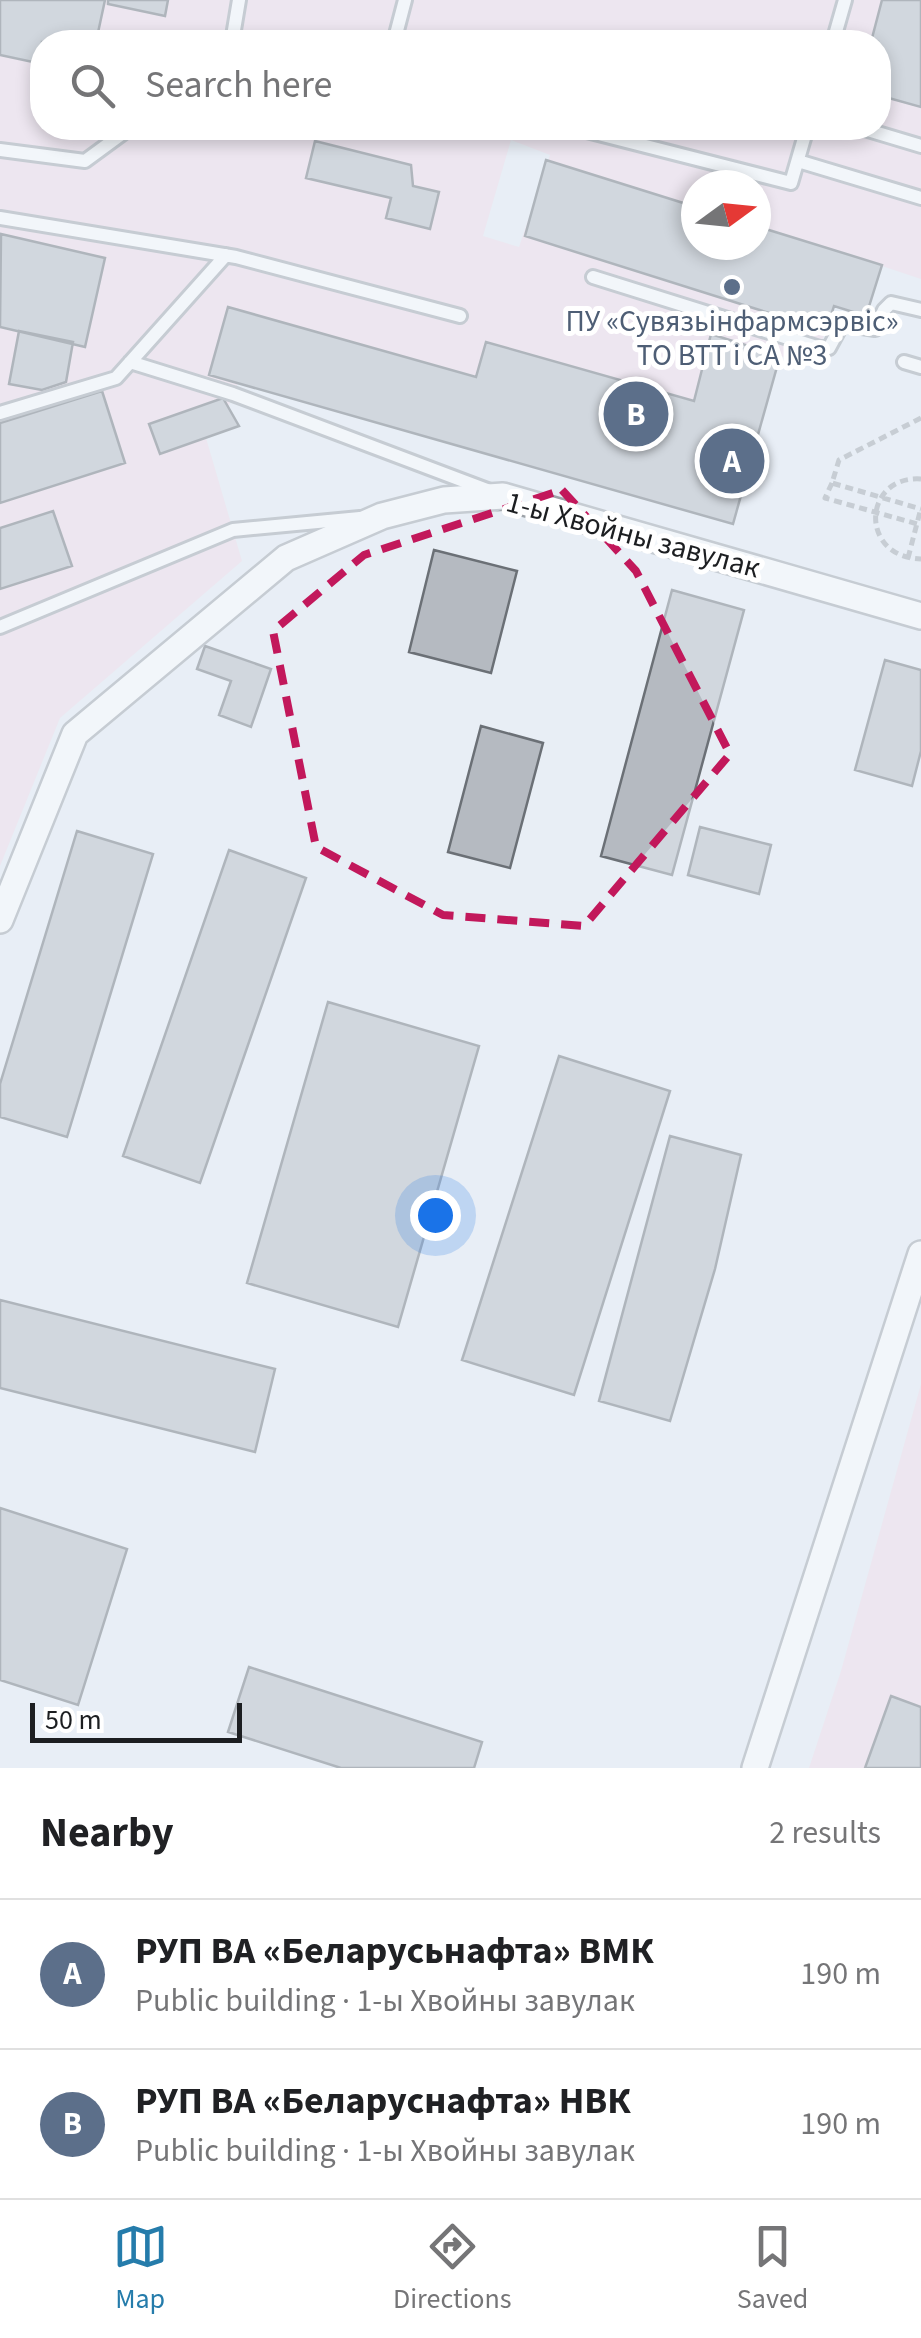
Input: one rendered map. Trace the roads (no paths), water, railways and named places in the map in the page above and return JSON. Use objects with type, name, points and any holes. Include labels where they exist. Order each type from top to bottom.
[{"type":"street","name":"1-ы Хвойны завулак","points":[[0,920],[75,734],[286,558],[382,516],[444,500],[503,496],[921,616]]},
{"type":"street","points":[[755,1768],[921,1254]]},
{"type":"lane","points":[[234,30],[238,0]]},
{"type":"lane","points":[[397,30],[405,0]]},
{"type":"lane","points":[[836,30],[845,0]]},
{"type":"lane","points":[[891,137],[921,146]]},
{"type":"lane","points":[[0,150],[85,161],[114,140]]},
{"type":"lane","points":[[622,140],[791,183],[804,140]]},
{"type":"lane","points":[[798,161],[921,198]]},
{"type":"lane","points":[[0,218],[226,255],[460,316]]},
{"type":"lane","points":[[0,414],[116,378],[226,255]]},
{"type":"lane","points":[[593,278],[820,348],[829,348],[842,324],[875,330],[890,302],[921,310]]},
{"type":"lane","points":[[130,362],[234,394],[503,496]]},
{"type":"lane","points":[[904,362],[921,367]]},
{"type":"lane","points":[[0,627],[232,530],[382,516]]},
{"type":"place","name":"ПУ «Сувязьінфармсэрвіс» ТО ВТТ і СА №3","points":[[732,287]]},
{"type":"place","name":"РУП ВА «Беларуснафта» НВК","points":[[636,414]]},
{"type":"place","name":"РУП ВА «Беларусьнафта» ВМК","points":[[732,461]]}]
